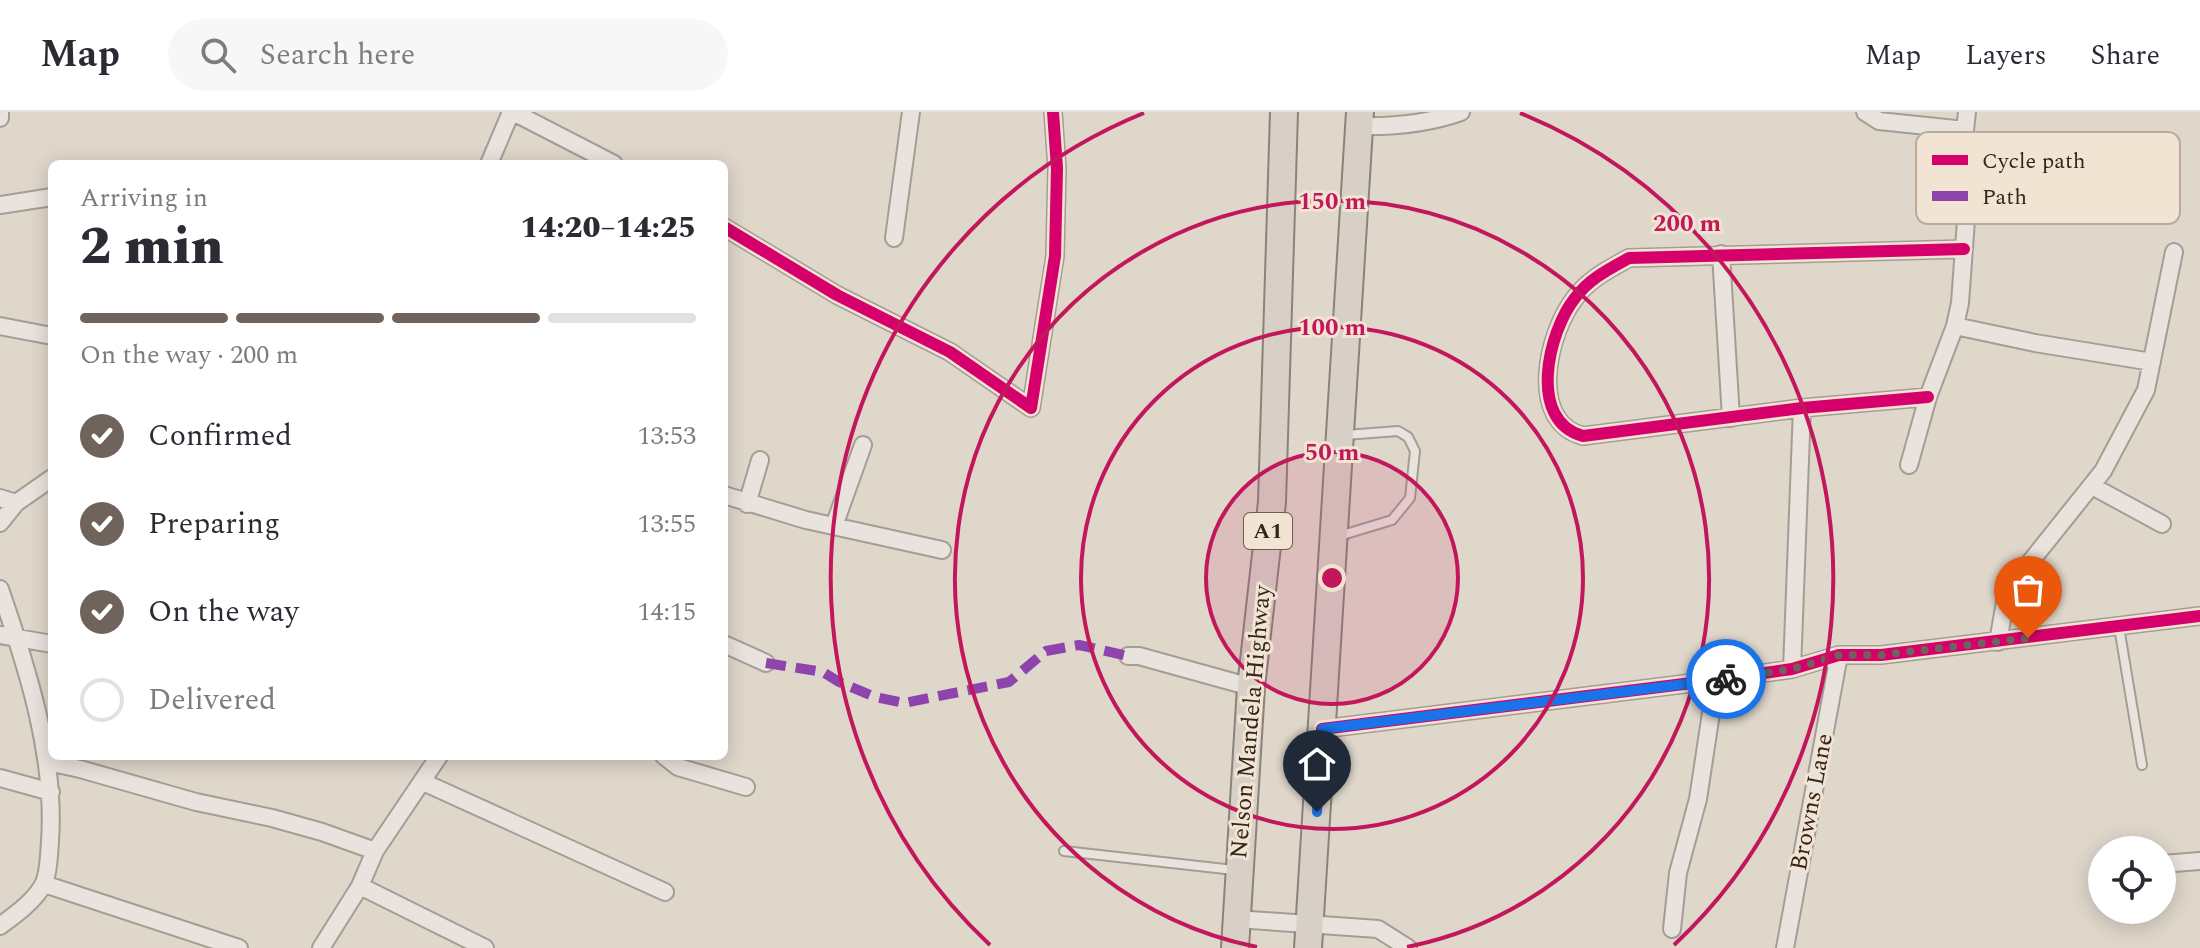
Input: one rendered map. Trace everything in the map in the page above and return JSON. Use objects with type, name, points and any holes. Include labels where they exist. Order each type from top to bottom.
[{"type":"highway","name":"Nelson Mandela Highway","points":[[1235,948],[1251,687],[1272,502],[1284,112]]},
{"type":"highway","points":[[1309,935],[1360,119]]},
{"type":"street","points":[[0,112],[0,118]]},
{"type":"street","points":[[491,160],[512,112],[606,160]]},
{"type":"street","points":[[894,238],[911,112]]},
{"type":"street","points":[[728,229],[837,295],[950,352],[1031,408],[1055,256],[1057,168],[1053,112]]},
{"type":"street","points":[[1360,119],[1396,127],[1438,120],[1461,112]]},
{"type":"street","points":[[1865,112],[1879,121],[1965,130],[1967,112]]},
{"type":"street","points":[[0,205],[48,198]]},
{"type":"street","points":[[1909,465],[1928,397],[1955,326],[1960,303],[1966,224]]},
{"type":"street","points":[[1928,397],[1802,408],[1583,436],[1570,432],[1559,422],[1550,402],[1547,378],[1560,321],[1575,298],[1595,277],[1629,258],[1964,249]]},
{"type":"street","points":[[1998,642],[2007,591],[2092,486],[2114,452],[2146,390],[2174,252]]},
{"type":"street","points":[[1721,254],[1731,418]]},
{"type":"street","points":[[0,326],[48,335]]},
{"type":"street","points":[[1955,326],[2152,362]]},
{"type":"street","points":[[1792,669],[1802,408]]},
{"type":"street","points":[[834,526],[863,445]]},
{"type":"street","points":[[747,504],[760,460]]},
{"type":"street","points":[[0,523],[8,500],[48,480]]},
{"type":"street","points":[[2092,486],[2162,524]]},
{"type":"street","points":[[728,497],[834,526],[942,550]]},
{"type":"street","points":[[0,589],[17,639],[48,762],[51,792],[49,861],[44,884],[4,919]]},
{"type":"street","points":[[1322,729],[1716,680],[1792,669],[1839,655],[1881,655],[2200,616]]},
{"type":"street","points":[[0,635],[48,643]]},
{"type":"street","points":[[728,646],[766,663]]},
{"type":"street","name":"Browns Lane","points":[[1785,948],[1839,655]]},
{"type":"street","points":[[1128,656],[1147,658],[1251,687]]},
{"type":"street","points":[[1672,929],[1678,873],[1698,799],[1716,680]]},
{"type":"street","points":[[321,948],[360,886],[375,851],[437,760]]},
{"type":"street","points":[[669,760],[678,767],[746,787]]},
{"type":"street","points":[[48,762],[196,802],[284,821],[375,851]]},
{"type":"street","points":[[0,778],[51,792]]},
{"type":"street","points":[[423,782],[665,892]]},
{"type":"street","points":[[2176,863],[2200,861]]},
{"type":"street","points":[[44,884],[239,948]]},
{"type":"street","points":[[360,886],[485,948]]},
{"type":"street","points":[[1236,919],[1309,935],[1378,929],[1408,948]]},
{"type":"lane","points":[[1335,537],[1392,520],[1410,498],[1415,451],[1408,437],[1398,431],[1340,435]]},
{"type":"lane","points":[[2119,627],[2142,765]]},
{"type":"lane","points":[[1064,851],[1239,870]]},
{"type":"marked path","points":[[766,663],[823,672],[875,697],[904,703],[1009,682],[1046,651],[1079,645],[1128,656]]},
{"type":"cycle path","points":[[728,229],[837,295],[950,352],[1031,408],[1055,256],[1057,168],[1053,112]]},
{"type":"cycle path","points":[[1928,397],[1802,408],[1583,436],[1565,427],[1554,413],[1548,374],[1557,332],[1575,298],[1593,280],[1629,258],[1964,249]]},
{"type":"cycle path","points":[[1322,729],[1716,680],[1792,669],[1839,655],[1881,655],[2200,616]]},
{"type":"way so far","points":[[1726,679],[1792,669],[1839,655],[1881,655],[2028,638]]},
{"type":"route","points":[[1317,812],[1322,729],[1726,679]]}]
